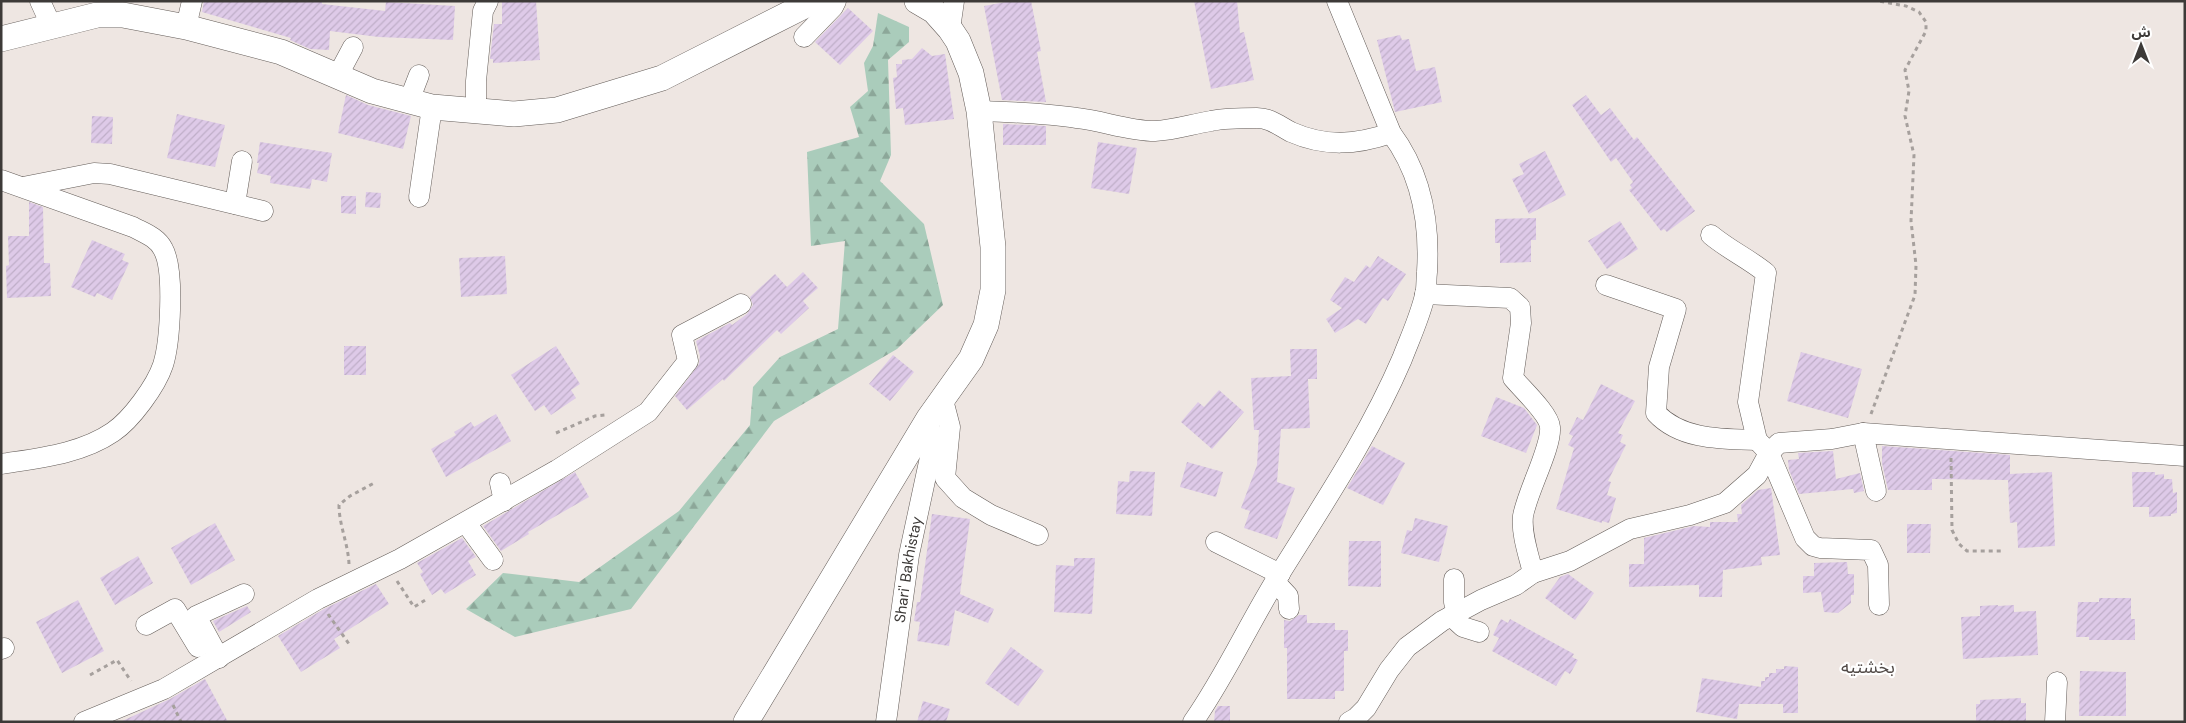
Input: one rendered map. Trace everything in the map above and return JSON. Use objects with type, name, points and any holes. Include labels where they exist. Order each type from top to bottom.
[{"type":"main road","points":[[746,722],[936,409],[971,359],[986,325],[993,290],[993,247],[978,111],[971,73],[958,42],[950,29],[934,11],[917,1]]},
{"type":"main road","points":[[1,39],[97,14],[123,15],[186,27],[282,52],[372,91],[421,104],[476,112],[514,114],[557,110],[662,78],[806,3]]},
{"type":"street","points":[[40,1],[51,25]]},
{"type":"street","points":[[186,27],[192,1]]},
{"type":"street","points":[[476,112],[476,80],[483,11],[488,1]]},
{"type":"street","points":[[804,37],[833,7],[836,1]]},
{"type":"street","points":[[950,29],[954,1]]},
{"type":"street","points":[[1193,722],[1209,700],[1278,578],[1362,440],[1388,392],[1413,332],[1425,294],[1428,250],[1423,205],[1410,164],[1401,146],[1391,133],[1337,1]]},
{"type":"street","points":[[337,77],[353,47]]},
{"type":"street","points":[[419,75],[421,104],[419,197]]},
{"type":"street","points":[[978,111],[1077,118],[1131,129],[1154,131],[1183,128],[1212,120],[1258,118],[1270,120],[1289,131],[1312,140],[1331,143],[1374,139],[1391,133]]},
{"type":"street","points":[[235,204],[242,161]]},
{"type":"street","points":[[23,188],[94,173],[110,174],[262,211]]},
{"type":"street","points":[[1,180],[133,227],[153,237],[163,248],[168,266],[170,297],[163,366],[143,401],[115,431],[88,446],[51,456],[1,464]]},
{"type":"street","points":[[1711,235],[1726,248],[1766,273],[1748,402],[1763,446],[1805,538],[1813,546],[1820,548],[1871,550],[1878,565],[1879,605]]},
{"type":"street","points":[[1606,285],[1676,308],[1659,367],[1656,413],[1666,423],[1688,434],[1734,439],[1763,446],[1832,439],[1864,433],[2185,456]]},
{"type":"street","points":[[1425,294],[1510,298],[1520,306],[1521,323],[1513,378],[1546,417],[1550,427],[1548,442],[1523,518],[1533,573]]},
{"type":"street","points":[[84,722],[164,689],[318,599],[388,565],[466,523],[502,492],[557,470],[648,412],[688,361],[682,335],[741,304]]},
{"type":"street","points":[[936,409],[950,427],[945,478],[963,498],[991,514],[1038,534]]},
{"type":"street","name":"Shari' Bakhistay","points":[[886,722],[909,555],[932,448],[936,409]]},
{"type":"street","points":[[1864,433],[1876,491]]},
{"type":"street","points":[[1349,722],[1366,708],[1389,670],[1407,647],[1417,638],[1480,600],[1516,585],[1533,573],[1570,561],[1630,529],[1690,515],[1725,503],[1757,476],[1763,446]]},
{"type":"street","points":[[466,523],[493,560]]},
{"type":"street","points":[[1216,542],[1278,578],[1288,596],[1289,609]]},
{"type":"street","points":[[1454,580],[1454,615],[1463,627],[1480,632]]},
{"type":"street","points":[[214,661],[196,616],[244,594]]},
{"type":"street","points":[[146,625],[175,609],[214,661]]},
{"type":"street","points":[[2055,722],[2057,682]]},
{"type":"path","points":[[1864,433],[1915,295],[1916,264],[1911,221],[1914,155],[1905,116],[1910,91],[1905,70],[1926,31],[1926,22],[1919,12],[1906,6],[1878,1]]},
{"type":"path","points":[[1951,440],[1952,530],[1959,544],[1967,551],[2004,551]]},
{"type":"path","points":[[349,584],[348,548],[339,515],[339,505],[350,496],[376,482]]},
{"type":"path","points":[[388,565],[414,607],[427,599]]},
{"type":"path","points":[[318,599],[349,644]]},
{"type":"path","points":[[90,675],[117,660],[142,699]]},
{"type":"green space","points":[[878,13],[909,27],[909,42],[888,60],[891,155],[880,181],[924,224],[943,305],[897,349],[774,421],[631,609],[515,637],[466,609],[503,573],[579,582],[679,511],[750,425],[753,387],[780,357],[838,329],[845,241],[811,246],[807,152],[859,137],[850,107],[868,91],[864,63],[873,46]]},
{"type":"building","points":[[204,1],[322,1],[322,4],[385,11],[386,2],[455,6],[453,40],[379,37],[330,31],[329,50],[310,49],[290,40],[291,38],[202,12]]},
{"type":"building","points":[[502,1],[536,1],[540,60],[493,63],[493,59],[490,59],[494,24],[502,24]]},
{"type":"building","points":[[1011,1],[1031,1],[1041,51],[1037,52],[1046,102],[1002,100],[984,6]]},
{"type":"building","points":[[1194,1],[1237,1],[1240,33],[1244,32],[1254,80],[1211,89]]},
{"type":"building","points":[[848,8],[873,31],[840,65],[815,42]]},
{"type":"building","points":[[1400,35],[1402,40],[1409,39],[1416,71],[1435,67],[1442,102],[1395,112],[1377,40]]},
{"type":"building","points":[[922,48],[932,56],[945,54],[954,119],[905,125],[903,108],[896,109],[893,78],[897,77],[896,64],[902,64],[902,60],[912,59]]},
{"type":"building","points":[[346,95],[368,105],[411,116],[403,149],[338,133]]},
{"type":"building","points":[[1586,95],[1601,115],[1610,108],[1634,140],[1637,137],[1695,211],[1667,232],[1664,229],[1661,231],[1629,190],[1632,188],[1630,185],[1633,182],[1616,158],[1611,162],[1572,105]]},
{"type":"building","points":[[177,114],[225,125],[215,167],[167,158]]},
{"type":"building","points":[[92,116],[113,117],[112,144],[91,143]]},
{"type":"building","points":[[1003,124],[1046,126],[1046,145],[1003,145]]},
{"type":"building","points":[[260,142],[332,153],[327,182],[312,179],[310,189],[270,183],[271,176],[257,173]]},
{"type":"building","points":[[1098,142],[1137,148],[1129,194],[1091,188]]},
{"type":"building","points":[[1545,151],[1566,195],[1529,214],[1512,179],[1524,174],[1519,164]]},
{"type":"building","points":[[366,192],[381,193],[380,208],[365,207]]},
{"type":"building","points":[[341,196],[356,196],[356,214],[341,213]]},
{"type":"building","points":[[29,202],[43,207],[44,263],[50,263],[51,296],[7,298],[6,266],[9,265],[8,236],[29,236]]},
{"type":"building","points":[[1536,218],[1536,240],[1531,240],[1531,262],[1500,263],[1500,243],[1495,243],[1495,219]]},
{"type":"building","points":[[1620,221],[1638,249],[1607,269],[1588,241]]},
{"type":"building","points":[[92,240],[125,254],[122,260],[129,263],[112,300],[97,293],[95,297],[71,287]]},
{"type":"building","points":[[505,256],[507,294],[461,297],[459,258]]},
{"type":"building","points":[[1378,256],[1406,274],[1388,301],[1383,298],[1366,324],[1358,319],[1335,333],[1326,319],[1342,308],[1330,300],[1345,277],[1354,282],[1366,265],[1370,268]]},
{"type":"building","points":[[803,272],[818,288],[803,301],[809,308],[781,334],[777,330],[724,381],[723,379],[687,410],[675,396],[699,364],[700,356],[696,341],[730,323],[732,325],[747,314],[753,305],[750,297],[775,274],[787,287]]},
{"type":"building","points":[[344,346],[366,346],[366,375],[344,375]]},
{"type":"building","points":[[556,346],[580,384],[571,390],[576,398],[551,415],[544,405],[535,411],[511,375]]},
{"type":"building","points":[[1290,349],[1317,349],[1317,379],[1308,379],[1310,428],[1281,429],[1277,482],[1295,488],[1277,539],[1244,528],[1250,511],[1241,508],[1257,465],[1259,430],[1254,430],[1251,378],[1291,376]]},
{"type":"building","points":[[1801,352],[1862,369],[1848,418],[1787,401]]},
{"type":"building","points":[[893,355],[914,372],[890,401],[869,384]]},
{"type":"building","points":[[1601,384],[1635,401],[1618,433],[1623,435],[1620,442],[1626,445],[1608,481],[1611,482],[1607,495],[1616,498],[1609,523],[1602,521],[1602,523],[1556,509],[1574,448],[1568,445],[1573,436],[1569,434],[1577,417],[1583,420]]},
{"type":"building","points":[[1219,390],[1244,412],[1212,449],[1181,422],[1198,402],[1204,407]]},
{"type":"building","points":[[1496,397],[1524,408],[1537,425],[1526,453],[1481,436]]},
{"type":"building","points":[[496,414],[511,441],[446,477],[431,449],[456,435],[454,432],[471,422],[474,427]]},
{"type":"building","points":[[1372,446],[1405,463],[1383,505],[1347,488]]},
{"type":"building","points":[[1882,446],[2010,455],[2010,474],[2052,472],[2055,546],[2018,548],[2017,522],[2010,523],[2008,480],[1932,479],[1932,490],[1888,490],[1882,463]]},
{"type":"building","points":[[1833,451],[1836,479],[1860,473],[1864,491],[1854,493],[1853,489],[1799,494],[1789,470],[1788,460],[1799,459],[1798,453]]},
{"type":"building","points":[[1187,462],[1223,472],[1216,497],[1180,487]]},
{"type":"building","points":[[1130,471],[1155,472],[1152,516],[1116,514],[1118,481],[1129,482]]},
{"type":"building","points":[[575,472],[589,497],[528,532],[529,534],[501,551],[483,526]]},
{"type":"building","points":[[2132,472],[2155,472],[2155,475],[2164,474],[2164,479],[2172,479],[2173,493],[2177,492],[2177,513],[2171,514],[2171,516],[2149,517],[2149,507],[2133,507]]},
{"type":"building","points":[[1771,488],[1780,555],[1761,557],[1762,565],[1723,570],[1722,597],[1699,597],[1699,585],[1629,587],[1629,564],[1644,564],[1644,538],[1694,526],[1710,527],[1710,522],[1738,522],[1737,514],[1742,514],[1741,505],[1758,490]]},
{"type":"building","points":[[932,514],[970,519],[960,594],[994,609],[988,623],[955,610],[949,646],[917,641],[920,622],[914,621],[917,602],[920,602]]},
{"type":"building","points":[[1415,518],[1448,526],[1439,562],[1401,553],[1407,530],[1412,531]]},
{"type":"building","points":[[215,523],[235,560],[191,585],[171,548]]},
{"type":"building","points":[[1907,524],[1931,524],[1930,553],[1907,553]]},
{"type":"building","points":[[462,538],[476,557],[468,561],[476,575],[445,594],[441,589],[432,595],[420,574],[423,572],[417,563]]},
{"type":"building","points":[[1349,541],[1381,541],[1381,587],[1348,586]]},
{"type":"building","points":[[138,556],[153,583],[115,605],[100,578]]},
{"type":"building","points":[[1074,558],[1095,558],[1092,614],[1054,612],[1056,565],[1074,566]]},
{"type":"building","points":[[1847,562],[1848,574],[1854,574],[1854,595],[1851,595],[1851,603],[1838,613],[1824,612],[1821,592],[1803,593],[1803,576],[1814,576],[1814,563]]},
{"type":"building","points":[[1568,574],[1594,593],[1575,620],[1545,598],[1560,577]]},
{"type":"building","points":[[376,584],[389,604],[334,639],[340,648],[301,672],[278,636],[324,609]]},
{"type":"building","points":[[2099,598],[2131,598],[2131,619],[2135,619],[2135,640],[2089,640],[2089,637],[2076,637],[2078,602],[2099,602]]},
{"type":"building","points":[[78,600],[104,651],[62,673],[36,622]]},
{"type":"building","points":[[2014,605],[2014,612],[2036,611],[2038,655],[1963,659],[1961,617],[1980,616],[1980,606]]},
{"type":"building","points":[[247,606],[251,612],[219,632],[213,621]]},
{"type":"building","points":[[1299,615],[1307,615],[1307,623],[1335,623],[1335,630],[1348,630],[1348,651],[1344,651],[1344,691],[1335,691],[1335,699],[1287,699],[1287,648],[1284,648],[1284,620],[1290,621]]},
{"type":"building","points":[[1501,619],[1508,623],[1510,619],[1574,654],[1572,657],[1578,660],[1570,674],[1565,671],[1556,686],[1492,651],[1499,638],[1493,635]]},
{"type":"building","points":[[1011,647],[1044,671],[1018,706],[985,683]]},
{"type":"building","points":[[1784,666],[1798,667],[1798,713],[1783,713],[1783,704],[1739,704],[1737,719],[1696,712],[1702,678],[1761,687],[1761,681],[1765,681],[1765,677],[1769,677],[1769,673],[1776,673],[1776,669],[1784,669]]},
{"type":"building","points":[[2080,671],[2126,672],[2126,716],[2079,716]]},
{"type":"building","points":[[205,679],[228,722],[120,722],[170,699]]},
{"type":"building","points":[[2021,698],[2021,703],[2026,703],[2026,722],[1976,722],[1976,704],[1980,704],[1980,700]]},
{"type":"building","points":[[923,701],[950,709],[946,722],[917,722]]},
{"type":"building","points":[[1218,706],[1230,706],[1230,722],[1214,722],[1215,711]]},
{"type":"district","name":"بخشتيه","points":[[1868,667]]}]
